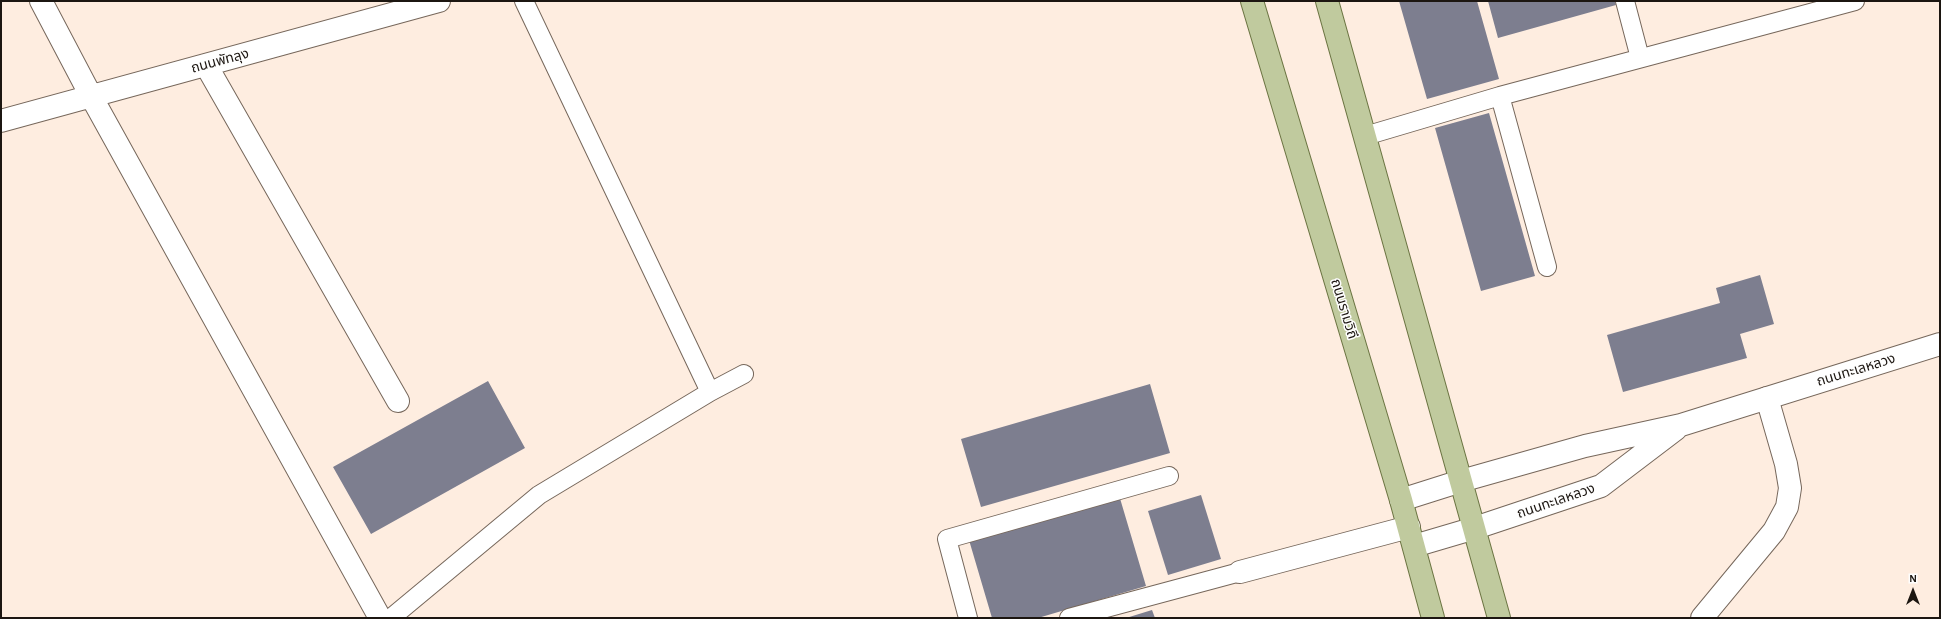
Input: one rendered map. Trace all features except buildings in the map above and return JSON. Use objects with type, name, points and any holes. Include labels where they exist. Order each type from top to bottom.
[{"type":"main road","name":"ถนนรามวิถี","points":[[1252,1],[1412,536],[1434,618]]},
{"type":"main road","points":[[1327,1],[1499,618]]},
{"type":"street","points":[[41,1],[91,96],[380,618]]},
{"type":"street","name":"ถนนพัทลุง","points":[[1,120],[439,1]]},
{"type":"street","points":[[206,65],[398,401]]},
{"type":"street","name":"ถนนทะเลหลวง","points":[[1401,500],[1461,480],[1585,446],[1681,425],[1940,344]]},
{"type":"street","points":[[1702,618],[1774,531],[1787,507],[1790,488],[1786,464],[1768,398]]},
{"type":"street","name":"ถนนทะเลหลวง","points":[[1240,572],[1412,536],[1475,528],[1601,486],[1681,425]]},
{"type":"lane","points":[[524,1],[710,392]]},
{"type":"lane","points":[[1625,1],[1640,58]]},
{"type":"lane","points":[[1365,136],[1500,96],[1855,1]]},
{"type":"lane","points":[[1500,96],[1547,267]]},
{"type":"lane","points":[[392,618],[539,495],[710,392],[744,374]]},
{"type":"lane","points":[[968,618],[947,539],[1169,476]]},
{"type":"lane","points":[[1069,618],[1240,572]]}]
